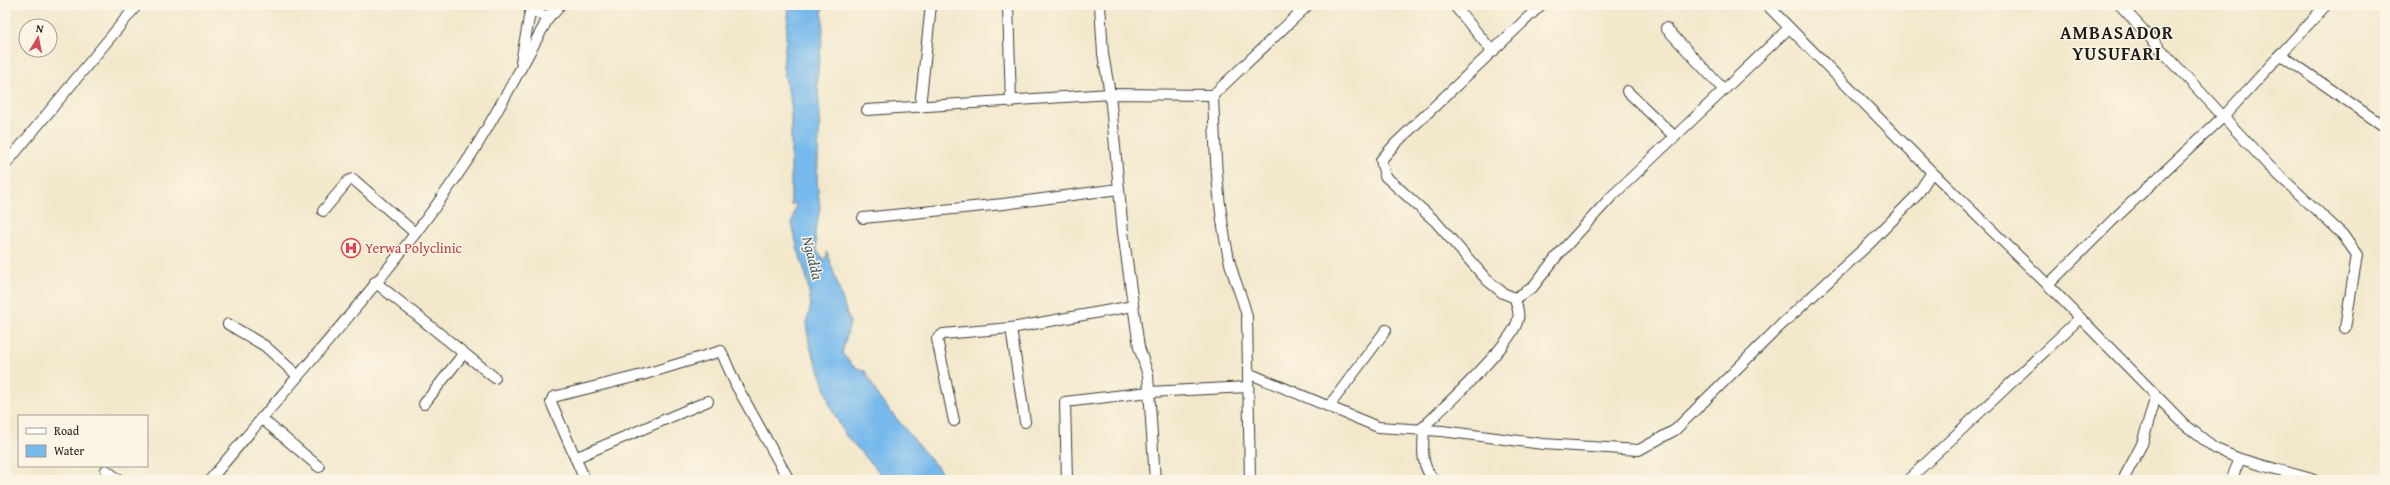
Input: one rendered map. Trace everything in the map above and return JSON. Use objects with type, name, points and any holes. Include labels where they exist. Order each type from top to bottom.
[{"type":"street","points":[[5,165],[137,5]]},
{"type":"street","points":[[210,480],[298,376],[415,232],[470,155],[519,72],[550,15],[554,13],[560,5]]},
{"type":"street","points":[[920,107],[931,5]]},
{"type":"street","points":[[1008,5],[1010,102]]},
{"type":"street","points":[[1100,5],[1104,54],[1110,94],[1119,189],[1133,306],[1139,347],[1148,375],[1155,480]]},
{"type":"street","points":[[867,110],[1010,102],[1110,94],[1214,95],[1308,5]]},
{"type":"street","points":[[1454,5],[1493,52]]},
{"type":"street","points":[[1515,298],[1503,293],[1487,280],[1435,221],[1385,176],[1381,160],[1396,143],[1541,5]]},
{"type":"street","points":[[1768,5],[1932,172],[2048,285],[2156,396],[2199,436],[2216,449],[2240,459],[2314,480]]},
{"type":"street","points":[[2120,5],[2268,165],[2343,236],[2357,255],[2345,328]]},
{"type":"street","points":[[2048,285],[2114,219],[2224,116],[2326,5]]},
{"type":"street","points":[[531,6],[539,15],[550,15]]},
{"type":"street","points":[[519,72],[531,6]]},
{"type":"street","points":[[1666,28],[1724,90]]},
{"type":"street","points":[[1515,298],[1532,288],[1558,256],[1610,198],[1789,28]]},
{"type":"street","points":[[2280,54],[2385,127]]},
{"type":"street","points":[[1627,91],[1675,137]]},
{"type":"street","points":[[1214,95],[1215,166],[1229,260],[1242,295],[1247,317],[1250,480]]},
{"type":"street","points":[[1248,373],[1378,427],[1423,429],[1544,444],[1639,450],[1675,430],[1781,325],[1870,243],[1917,195],[1932,172]]},
{"type":"street","points":[[323,211],[348,181],[353,179],[415,232]]},
{"type":"street","points":[[863,218],[1003,204],[1119,189]]},
{"type":"street","points":[[375,282],[495,378]]},
{"type":"street","points":[[1434,480],[1428,474],[1423,460],[1423,429],[1496,353],[1514,329],[1519,318],[1515,298]]},
{"type":"street","points":[[954,421],[937,339],[943,334],[1011,328],[1133,306]]},
{"type":"street","points":[[1908,480],[2080,318]]},
{"type":"street","points":[[228,324],[266,346],[298,376]]},
{"type":"street","points":[[1011,328],[1025,422]]},
{"type":"street","points":[[1329,406],[1386,330]]},
{"type":"street","points":[[585,480],[551,402],[553,397],[642,375],[721,352],[736,385],[789,480]]},
{"type":"street","points":[[424,404],[464,353]]},
{"type":"street","points":[[1067,480],[1065,402],[1149,392],[1248,387]]},
{"type":"street","points":[[2123,480],[2142,444],[2156,396]]},
{"type":"street","points":[[575,458],[708,401]]},
{"type":"street","points":[[261,418],[319,467]]},
{"type":"street","points":[[2231,480],[2240,459]]},
{"type":"street","points":[[106,470],[119,480]]},
{"type":"water","name":"Ngadda","points":[[789,5],[822,5],[823,32],[817,79],[820,113],[817,182],[820,208],[815,234],[817,251],[825,261],[827,252],[850,323],[842,353],[853,366],[866,372],[879,398],[948,480],[884,480],[875,467],[846,436],[830,406],[822,377],[810,347],[806,324],[811,305],[806,275],[792,224],[796,202],[791,205],[791,103],[783,68]]},
{"type":"place","name":"Yerwa Polyclinic","points":[[351,248]]},
{"type":"district","name":"AMBASADOR YUSUFARI","points":[[2117,42]]}]
